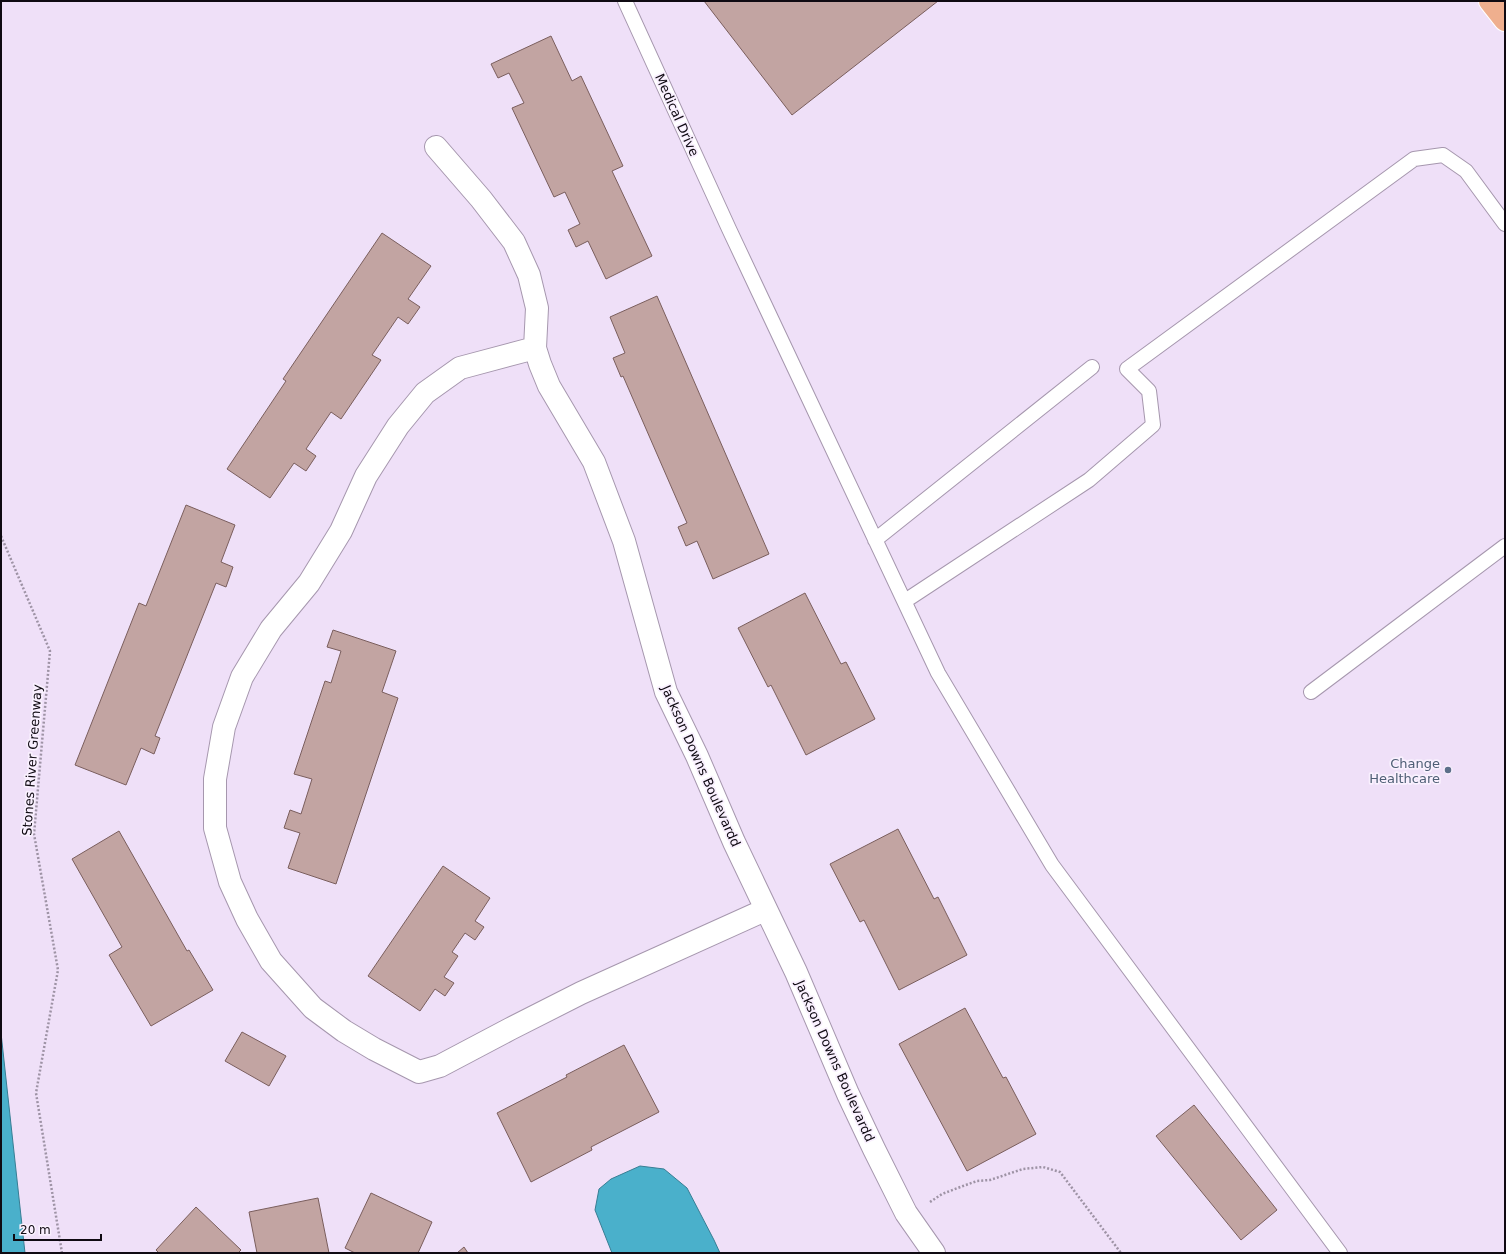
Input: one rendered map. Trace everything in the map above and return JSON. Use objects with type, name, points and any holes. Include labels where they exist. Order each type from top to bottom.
[{"type":"main road","points":[[1490,1],[1505,20]]},
{"type":"street","name":"Jackson Downs Boulevardd","points":[[436,147],[514,242],[529,276],[537,308],[535,348],[549,386],[594,462],[624,541],[666,692],[697,756],[734,842],[796,972],[848,1094],[874,1149],[908,1216],[934,1253]]},
{"type":"street","points":[[535,348],[460,368],[425,393],[398,426],[366,476],[340,531],[309,583],[271,629],[242,677],[224,727],[215,779],[216,828],[230,882],[247,919],[271,961],[313,1008],[350,1035],[419,1072],[440,1066],[581,993],[766,910]]},
{"type":"lane","name":"Medical Drive","points":[[625,1],[729,229],[938,673],[1052,865],[1340,1253]]},
{"type":"lane","points":[[905,601],[1089,480],[1153,426],[1149,391],[1127,369],[1414,159],[1443,155],[1466,171],[1505,224]]},
{"type":"lane","points":[[876,540],[1092,367]]},
{"type":"lane","points":[[1311,692],[1505,546]]},
{"type":"path","name":"Stones River Greenway","points":[[1,536],[50,651],[34,834],[58,970],[36,1093],[62,1253]]},
{"type":"path","points":[[908,1216],[942,1194],[977,1181],[990,1180],[1023,1169],[1043,1168],[1060,1172],[1120,1253]]},
{"type":"water","points":[[1,1033],[25,1253],[1,1253]]},
{"type":"water","points":[[640,1166],[664,1169],[687,1188],[720,1253],[612,1253],[595,1210],[599,1189],[611,1179]]},
{"type":"building","points":[[704,1],[938,1],[792,115]]},
{"type":"building","points":[[551,36],[572,81],[581,76],[623,166],[612,171],[652,256],[606,279],[588,241],[576,247],[568,230],[580,224],[565,192],[554,197],[512,108],[524,103],[509,73],[498,78],[491,64]]},
{"type":"building","points":[[382,233],[431,266],[408,299],[420,307],[408,324],[398,317],[372,355],[381,360],[341,419],[331,412],[306,449],[316,456],[306,471],[294,463],[270,498],[227,469],[286,381],[283,379]]},
{"type":"building","points":[[657,296],[769,554],[713,579],[697,541],[686,546],[678,527],[687,523],[623,376],[621,377],[613,358],[625,353],[610,317]]},
{"type":"building","points":[[186,505],[235,525],[221,562],[233,567],[226,587],[216,583],[155,736],[160,738],[154,754],[141,748],[126,785],[75,765],[139,603],[146,606]]},
{"type":"building","points":[[805,593],[841,664],[846,662],[875,719],[806,755],[771,685],[768,687],[738,628]]},
{"type":"building","points":[[333,630],[396,651],[382,692],[398,698],[336,884],[288,868],[300,833],[284,828],[290,810],[301,814],[312,779],[294,774],[325,681],[331,683],[341,651],[327,647]]},
{"type":"building","points":[[898,829],[934,899],[938,897],[967,955],[899,990],[864,920],[860,922],[830,864]]},
{"type":"building","points":[[119,831],[187,951],[189,950],[213,990],[151,1026],[109,955],[122,947],[72,859]]},
{"type":"building","points":[[443,866],[490,898],[475,921],[484,927],[475,940],[465,933],[452,952],[458,956],[444,977],[454,983],[445,996],[435,989],[420,1011],[368,976]]},
{"type":"building","points":[[965,1008],[1003,1078],[1006,1077],[1036,1134],[967,1171],[899,1044]]},
{"type":"building","points":[[242,1032],[286,1056],[269,1086],[225,1061]]},
{"type":"building","points":[[624,1045],[659,1112],[591,1147],[592,1150],[531,1182],[497,1113],[567,1077],[566,1075]]},
{"type":"building","points":[[1194,1105],[1277,1210],[1241,1240],[1156,1136]]},
{"type":"building","points":[[371,1193],[432,1222],[418,1253],[355,1253],[345,1248]]},
{"type":"building","points":[[318,1198],[329,1253],[257,1253],[249,1212]]},
{"type":"building","points":[[196,1207],[241,1250],[238,1253],[159,1253],[156,1250]]},
{"type":"building","points":[[464,1247],[468,1253],[457,1253]]},
{"type":"place","name":"Change Healthcare","points":[[1448,770]]}]
